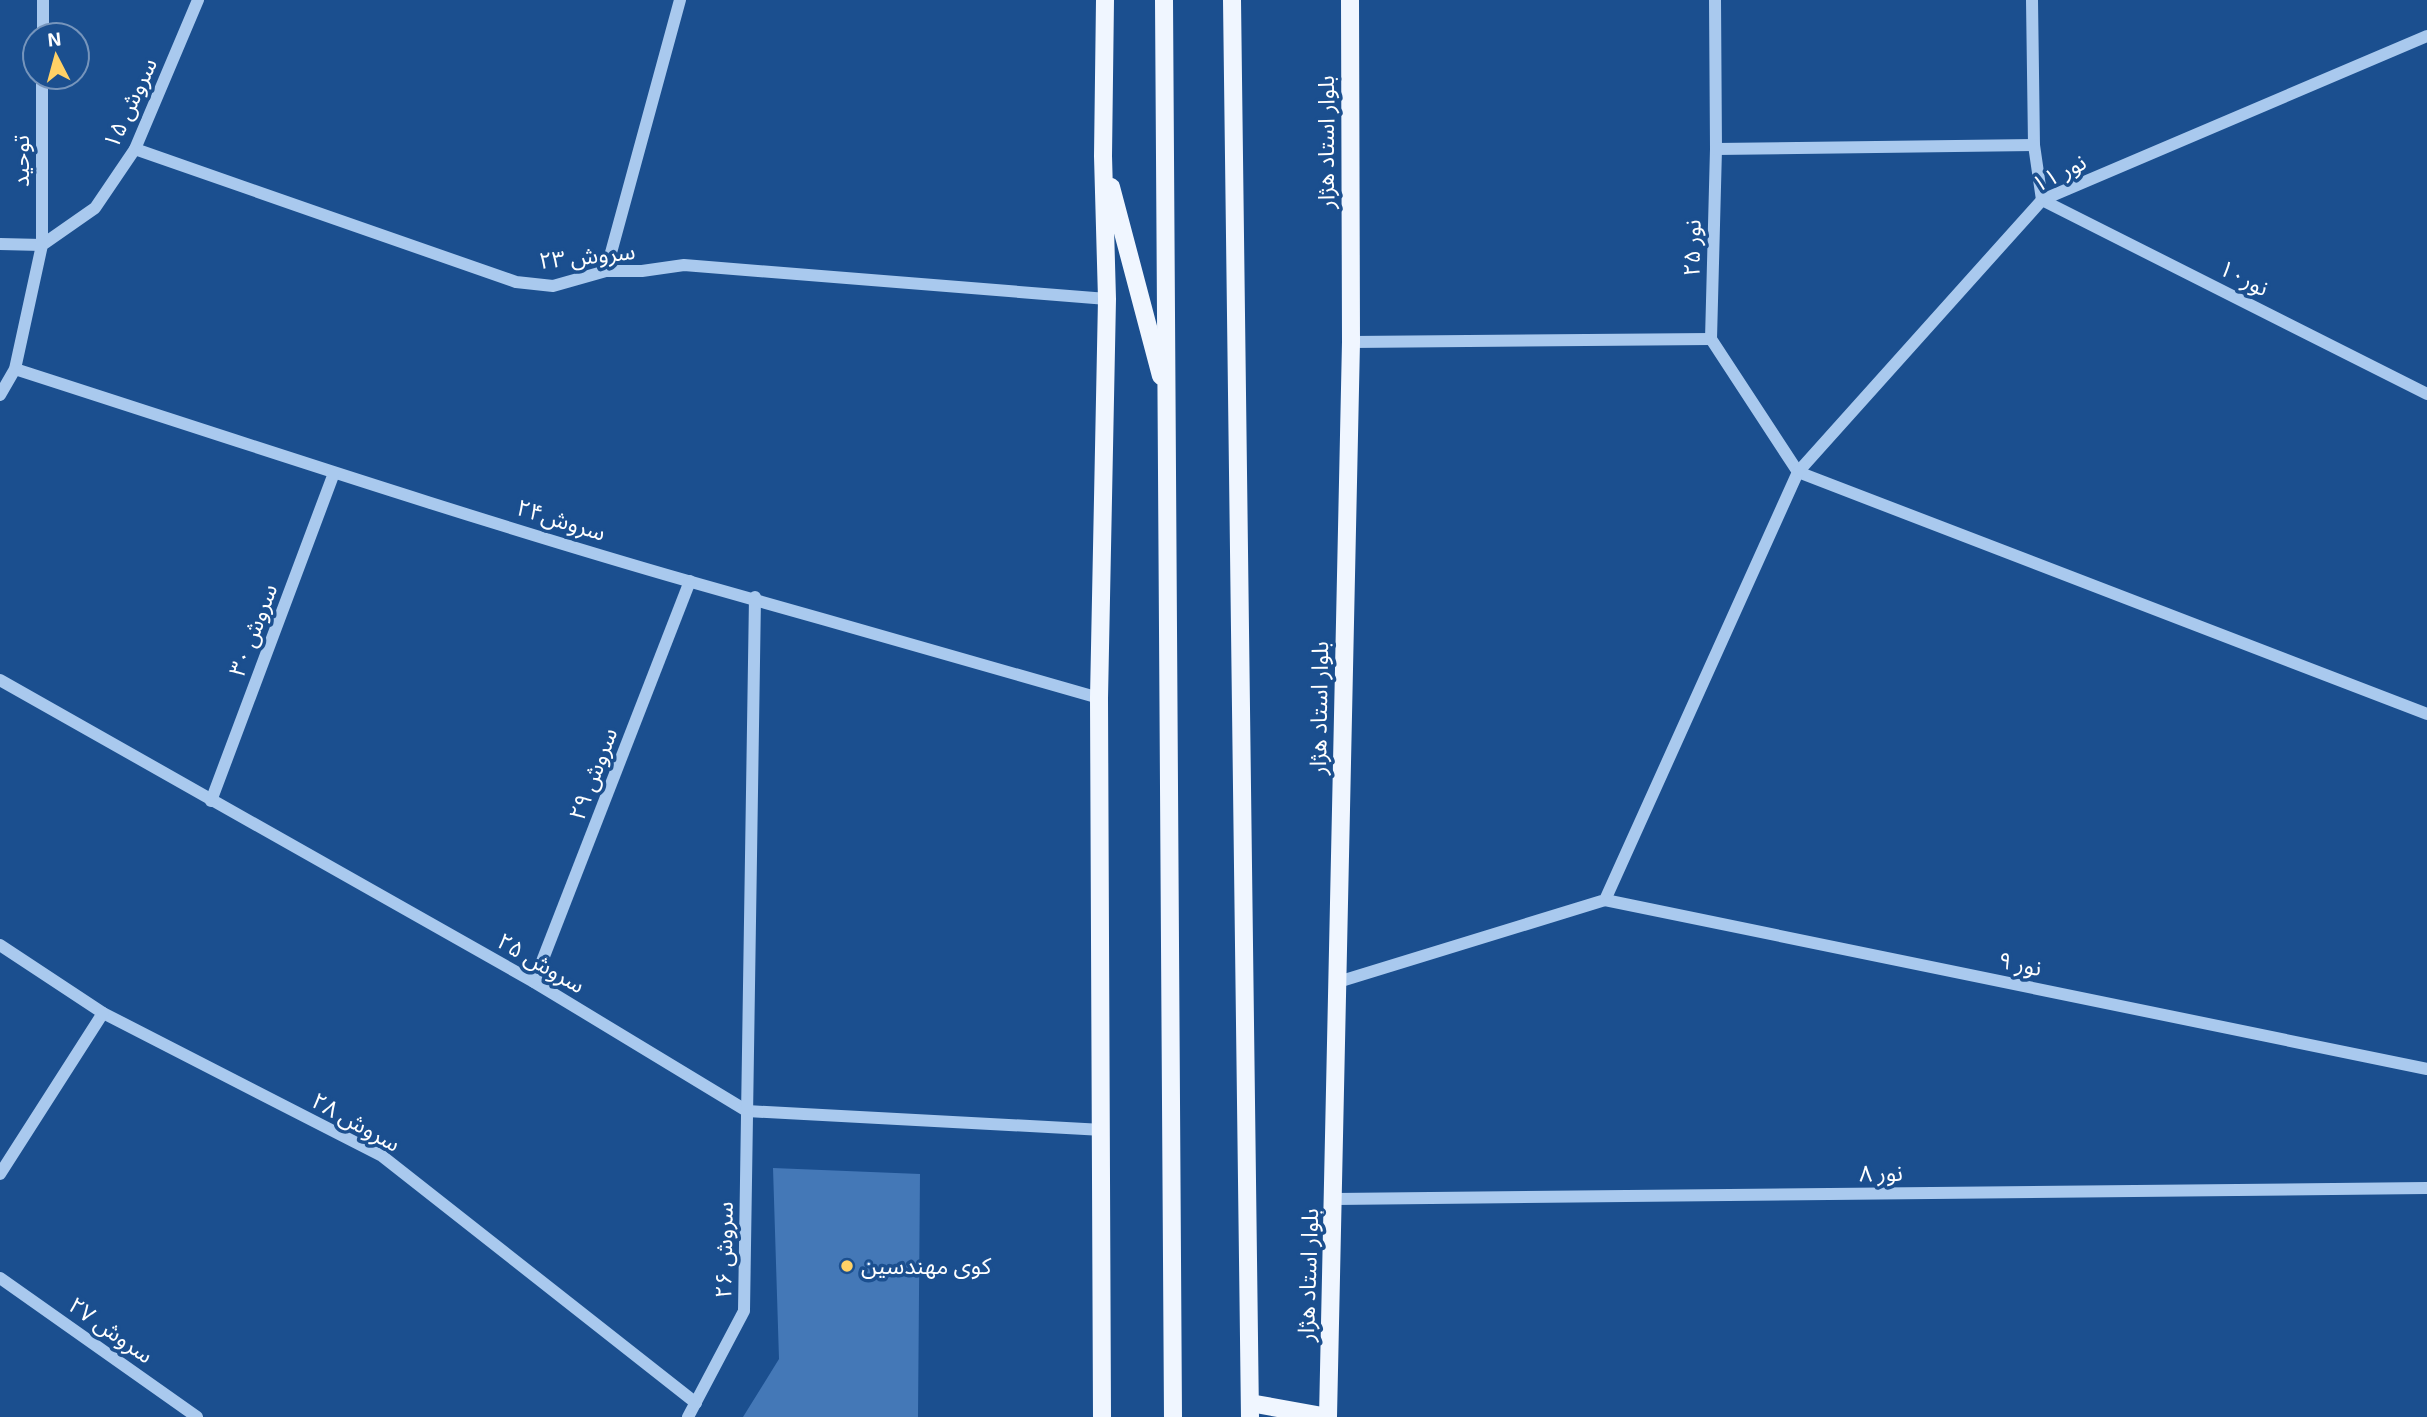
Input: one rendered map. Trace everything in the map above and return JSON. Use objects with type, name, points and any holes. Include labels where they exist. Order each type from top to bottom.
[{"type":"main road","points":[[1102,1417],[1103,1130],[1099,698],[1107,299],[1103,156],[1105,0]]},
{"type":"main road","points":[[1164,0],[1173,1417]]},
{"type":"main road","points":[[1232,0],[1250,1410],[1328,1417]]},
{"type":"main road","name":"بلوار استاد هژار","points":[[1328,1417],[1335,1199],[1351,342],[1350,0]]},
{"type":"main road","points":[[1103,156],[1168,403]]},
{"type":"street","points":[[43,0],[43,21]]},
{"type":"street","name":"سروش ۱۵","points":[[42,245],[95,208],[135,149],[198,0]]},
{"type":"street","points":[[606,271],[680,0]]},
{"type":"street","name":"نور ۲۵","points":[[1711,340],[1716,149],[1715,0]]},
{"type":"street","points":[[2032,0],[2034,145],[2042,200]]},
{"type":"street","name":"نور ۱۱","points":[[1605,900],[1798,472],[2042,200],[2427,36]]},
{"type":"street","name":"توحید","points":[[42,245],[43,91]]},
{"type":"street","points":[[1716,149],[2034,145]]},
{"type":"street","name":"سروش ۲۳","points":[[135,149],[516,282],[553,286],[606,271],[642,271],[684,265],[1107,299]]},
{"type":"street","name":"نور۱۰","points":[[2042,200],[2427,394]]},
{"type":"street","points":[[0,244],[42,245],[15,369],[0,395]]},
{"type":"street","points":[[1351,342],[1711,340],[1798,472],[2427,714]]},
{"type":"street","name":"سروش۲۴","points":[[15,369],[334,472],[690,581],[755,597],[1099,698]]},
{"type":"street","name":"سروش ۳۰","points":[[211,802],[334,472]]},
{"type":"street","name":"سروش ۲۹","points":[[534,982],[690,581]]},
{"type":"street","name":"سروش ۲۶","points":[[688,1417],[744,1311],[755,597]]},
{"type":"street","name":"سروش ۲۵","points":[[0,680],[211,802],[534,982],[747,1111],[1103,1130]]},
{"type":"street","points":[[1338,982],[1605,900]]},
{"type":"street","name":"نور ۹","points":[[1605,900],[2427,1069]]},
{"type":"street","name":"سروش ۲۸","points":[[0,946],[103,1013],[382,1156],[696,1403]]},
{"type":"street","points":[[0,1174],[103,1013]]},
{"type":"street","name":"نور ۸","points":[[1335,1199],[2427,1188]]},
{"type":"street","name":"سروش ۲۷","points":[[0,1278],[197,1417]]},
{"type":"building","name":"کوی مهندسین","points":[[773,1168],[920,1174],[918,1417],[743,1417],[779,1359]]},
{"type":"place","name":"کوی مهندسین","points":[[847,1266]]}]
